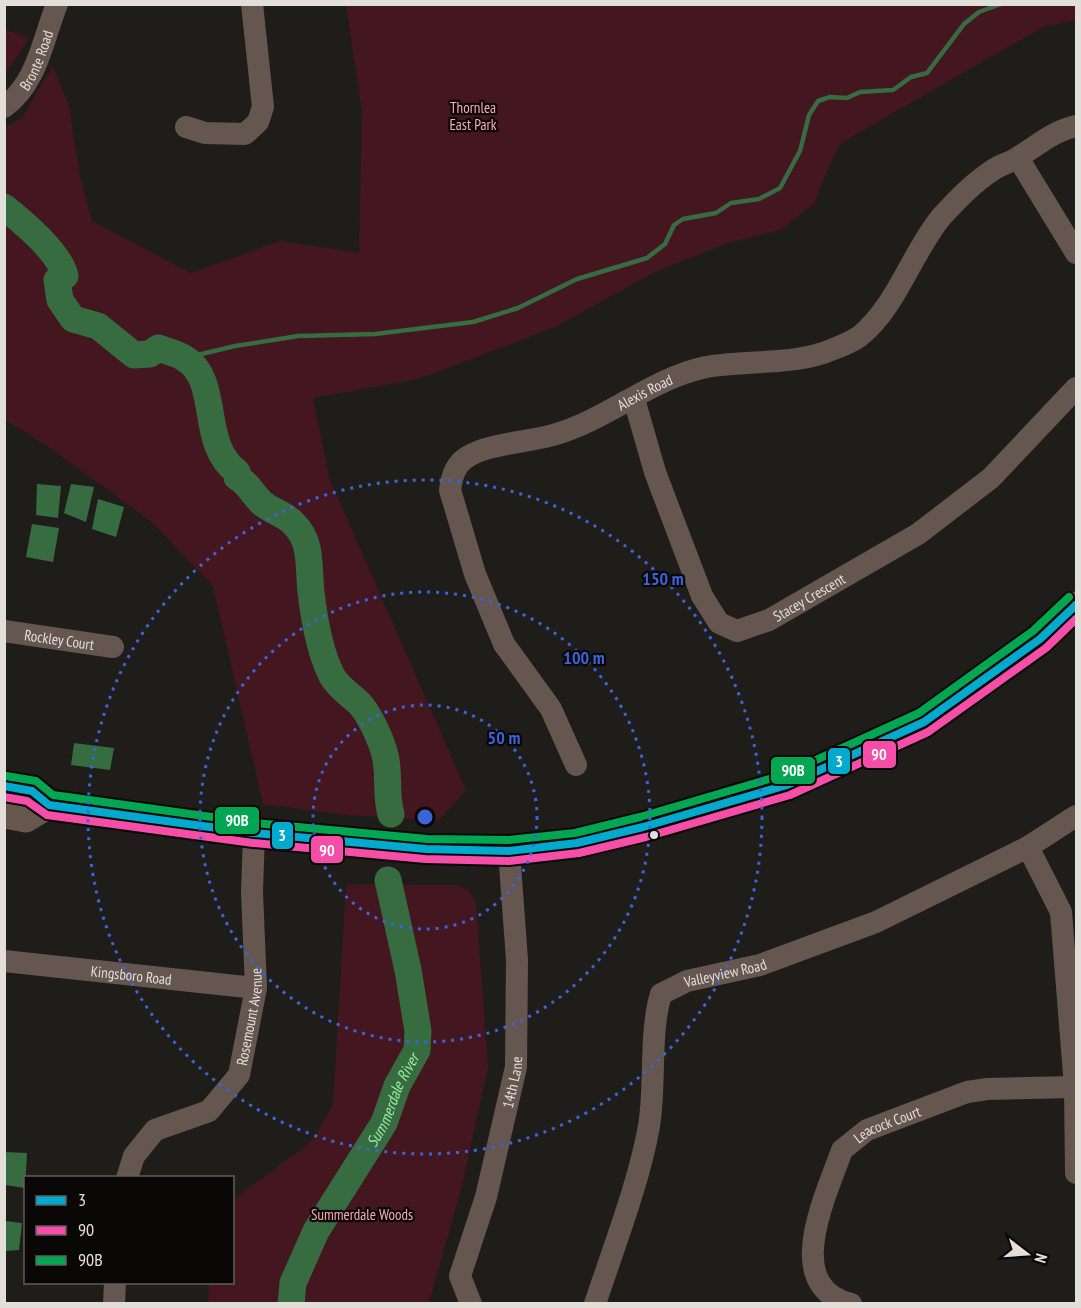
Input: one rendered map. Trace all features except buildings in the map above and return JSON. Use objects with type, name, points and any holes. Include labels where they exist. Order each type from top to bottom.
[{"type":"main road","points":[[4,786],[32,791],[49,805],[254,833],[426,849],[509,851],[599,838],[787,785],[924,722],[1040,639],[1077,605]]},
{"type":"main road","points":[[4,815],[26,819],[49,805]]},
{"type":"street","name":"Bronte Road","points":[[4,107],[15,99],[30,76],[57,4]]},
{"type":"street","points":[[186,127],[205,133],[245,134],[258,122],[263,107],[252,4]]},
{"type":"street","name":"Alexis Road","points":[[576,765],[551,710],[504,644],[484,598],[450,490],[452,476],[459,462],[471,454],[556,434],[634,399],[655,384],[677,375],[735,363],[813,356],[842,346],[860,336],[892,296],[941,218],[963,194],[992,171],[1018,158],[1048,137],[1077,126]]},
{"type":"street","points":[[1018,158],[1077,253]]},
{"type":"street","name":"Stacey Crescent","points":[[634,399],[655,472],[702,596],[719,623],[737,631],[769,620],[918,534],[991,478],[1077,388]]},
{"type":"street","name":"Rockley Court","points":[[4,631],[113,646]]},
{"type":"street","name":"Valleyview Road","points":[[595,1304],[649,1125],[655,1056],[654,1015],[661,994],[687,981],[760,965],[876,922],[1028,847],[1077,816]]},
{"type":"street","name":"Rosemount Avenue","points":[[128,1176],[134,1156],[155,1130],[209,1111],[240,1075],[256,988],[252,892],[254,833]]},
{"type":"street","points":[[1028,847],[1061,912],[1075,1087],[1077,1173]]},
{"type":"street","name":"14th Lane","points":[[471,1304],[460,1276],[486,1197],[516,1067],[517,960],[509,851]]},
{"type":"street","name":"Kingsboro Road","points":[[4,961],[256,988]]},
{"type":"street","name":"Leacock Court","points":[[851,1304],[840,1301],[827,1289],[814,1271],[811,1258],[812,1240],[842,1150],[852,1139],[867,1130],[967,1092],[1075,1087]]},
{"type":"street","points":[[114,1304],[115,1284]]},
{"type":"green space","name":"Thornlea East Park","points":[[346,5],[1076,5],[1076,20],[1043,27],[841,143],[814,204],[780,230],[728,243],[657,271],[555,327],[419,379],[313,398],[330,480],[466,790],[438,821],[347,815],[263,804],[213,586],[153,523],[49,447],[5,420],[5,128],[23,116],[53,66],[69,106],[80,176],[92,221],[191,273],[280,241],[359,253],[362,111]]},
{"type":"green space","points":[[5,29],[29,39],[5,73]]},
{"type":"green space","name":"Summerdale Woods","points":[[346,884],[457,885],[469,891],[476,902],[488,1067],[463,1182],[429,1303],[208,1303],[209,1284],[234,1284],[234,1199],[312,1141],[333,1105]]},
{"type":"shaded area","points":[[37,484],[61,486],[58,518],[36,515]]},
{"type":"shaded area","points":[[71,484],[94,487],[86,522],[64,513]]},
{"type":"shaded area","points":[[98,499],[124,507],[116,537],[92,529]]},
{"type":"shaded area","points":[[32,524],[59,528],[53,562],[26,557]]},
{"type":"shaded area","points":[[74,743],[114,748],[110,770],[71,765]]},
{"type":"shaded area","points":[[5,1152],[27,1153],[24,1188],[5,1185]]},
{"type":"shaded area","points":[[5,1221],[22,1223],[19,1250],[5,1251]]},
{"type":"waterway","points":[[185,358],[235,346],[298,336],[375,334],[473,322],[518,308],[577,279],[647,258],[665,244],[674,225],[683,219],[716,213],[731,203],[759,199],[780,188],[800,151],[809,115],[818,101],[830,97],[847,98],[860,92],[893,90],[911,77],[927,73],[964,24],[979,12],[1001,4]]},
{"type":"waterway","points":[[4,207],[40,238],[62,267],[65,276],[57,280],[60,300],[73,319],[98,326],[134,355],[150,354],[158,348],[181,356],[196,368],[203,381],[213,429],[225,460],[237,472],[237,477],[262,503],[290,520],[304,538],[314,613],[324,657],[334,680],[358,702],[378,734],[386,762],[391,814]]},
{"type":"waterway","name":"Summerdale River","points":[[291,1304],[293,1283],[316,1231],[384,1123],[397,1086],[417,1050],[418,1031],[408,970],[388,880]]},
{"type":"transit line","name":"90B","points":[[6,776],[36,781],[53,795],[255,823],[427,839],[509,840],[575,833],[640,817],[783,775],[919,713],[1033,631],[1069,597]]},
{"type":"transit line","name":"3","points":[[4,786],[32,791],[49,805],[254,833],[426,849],[509,851],[577,843],[643,827],[787,785],[924,722],[1040,639],[1076,605]]},
{"type":"transit line","name":"90","points":[[4,797],[27,801],[47,815],[253,843],[425,859],[509,861],[579,853],[646,837],[790,795],[928,732],[1046,648],[1076,619]]}]
